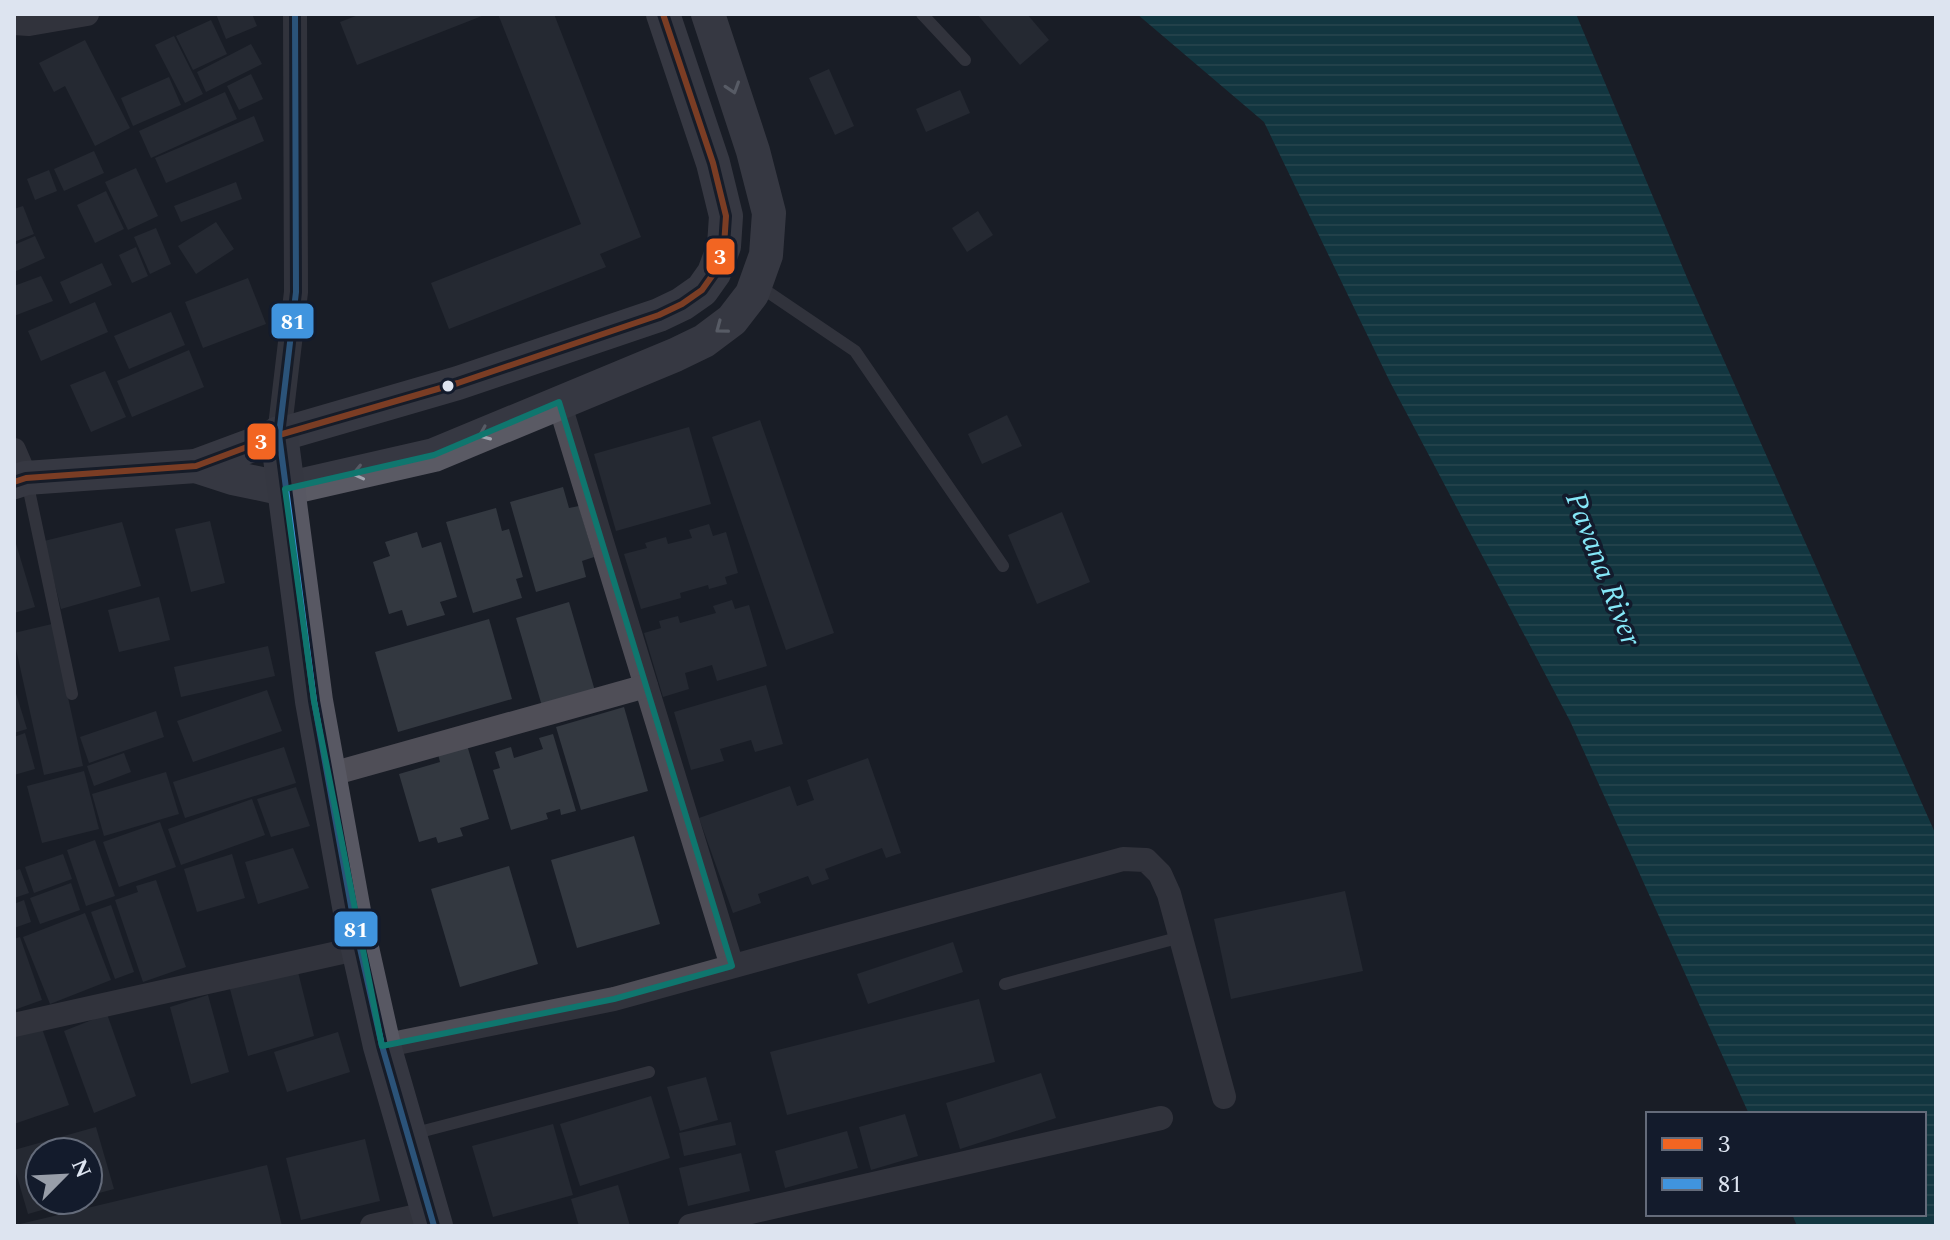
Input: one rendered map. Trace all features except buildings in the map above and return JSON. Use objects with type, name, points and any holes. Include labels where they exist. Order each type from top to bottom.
[{"type":"main road","points":[[18,470],[196,466],[279,435],[458,383],[659,315],[702,290],[714,273],[724,246],[726,216],[713,163],[663,14]]},
{"type":"main road","points":[[196,466],[285,489],[434,455],[675,355],[704,341],[732,320],[756,284],[766,255],[769,213],[753,151],[708,14]]},
{"type":"main road","points":[[279,435],[314,701],[360,948],[382,1046],[432,1219]]},
{"type":"street","points":[[14,23],[29,24],[87,14]]},
{"type":"street","points":[[279,435],[297,282],[295,14]]},
{"type":"street","points":[[559,402],[732,966]]},
{"type":"street","points":[[328,775],[646,686]]},
{"type":"street","points":[[382,1046],[614,999],[1123,859],[1146,860],[1160,874],[1169,894],[1224,1097]]},
{"type":"street","points":[[14,1025],[360,948]]},
{"type":"street","points":[[690,1226],[1161,1118]]},
{"type":"street","points":[[372,1226],[432,1219]]},
{"type":"lane","points":[[922,14],[965,60]]},
{"type":"lane","points":[[756,284],[855,351],[1003,566]]},
{"type":"lane","points":[[18,470],[72,694]]},
{"type":"lane","points":[[1005,984],[1181,937]]},
{"type":"lane","points":[[409,1135],[649,1072]]},
{"type":"highlighted area","points":[[559,402],[732,966],[614,999],[382,1046],[314,701],[285,489],[434,455]]},
{"type":"water","name":"Pavana River","points":[[1137,14],[1576,14],[1688,280],[1936,835],[1936,1226],[1797,1226],[1793,1216],[1926,1216],[1926,1112],[1748,1112],[1570,721],[1390,382],[1264,122]]},
{"type":"transit line","name":"81","points":[[295,14],[296,292],[279,435],[314,701],[353,917],[382,1046],[434,1226]]},
{"type":"transit line","name":"3","points":[[14,482],[26,478],[196,466],[279,435],[458,383],[659,315],[702,290],[714,273],[724,246],[726,216],[713,163],[663,14]]}]
